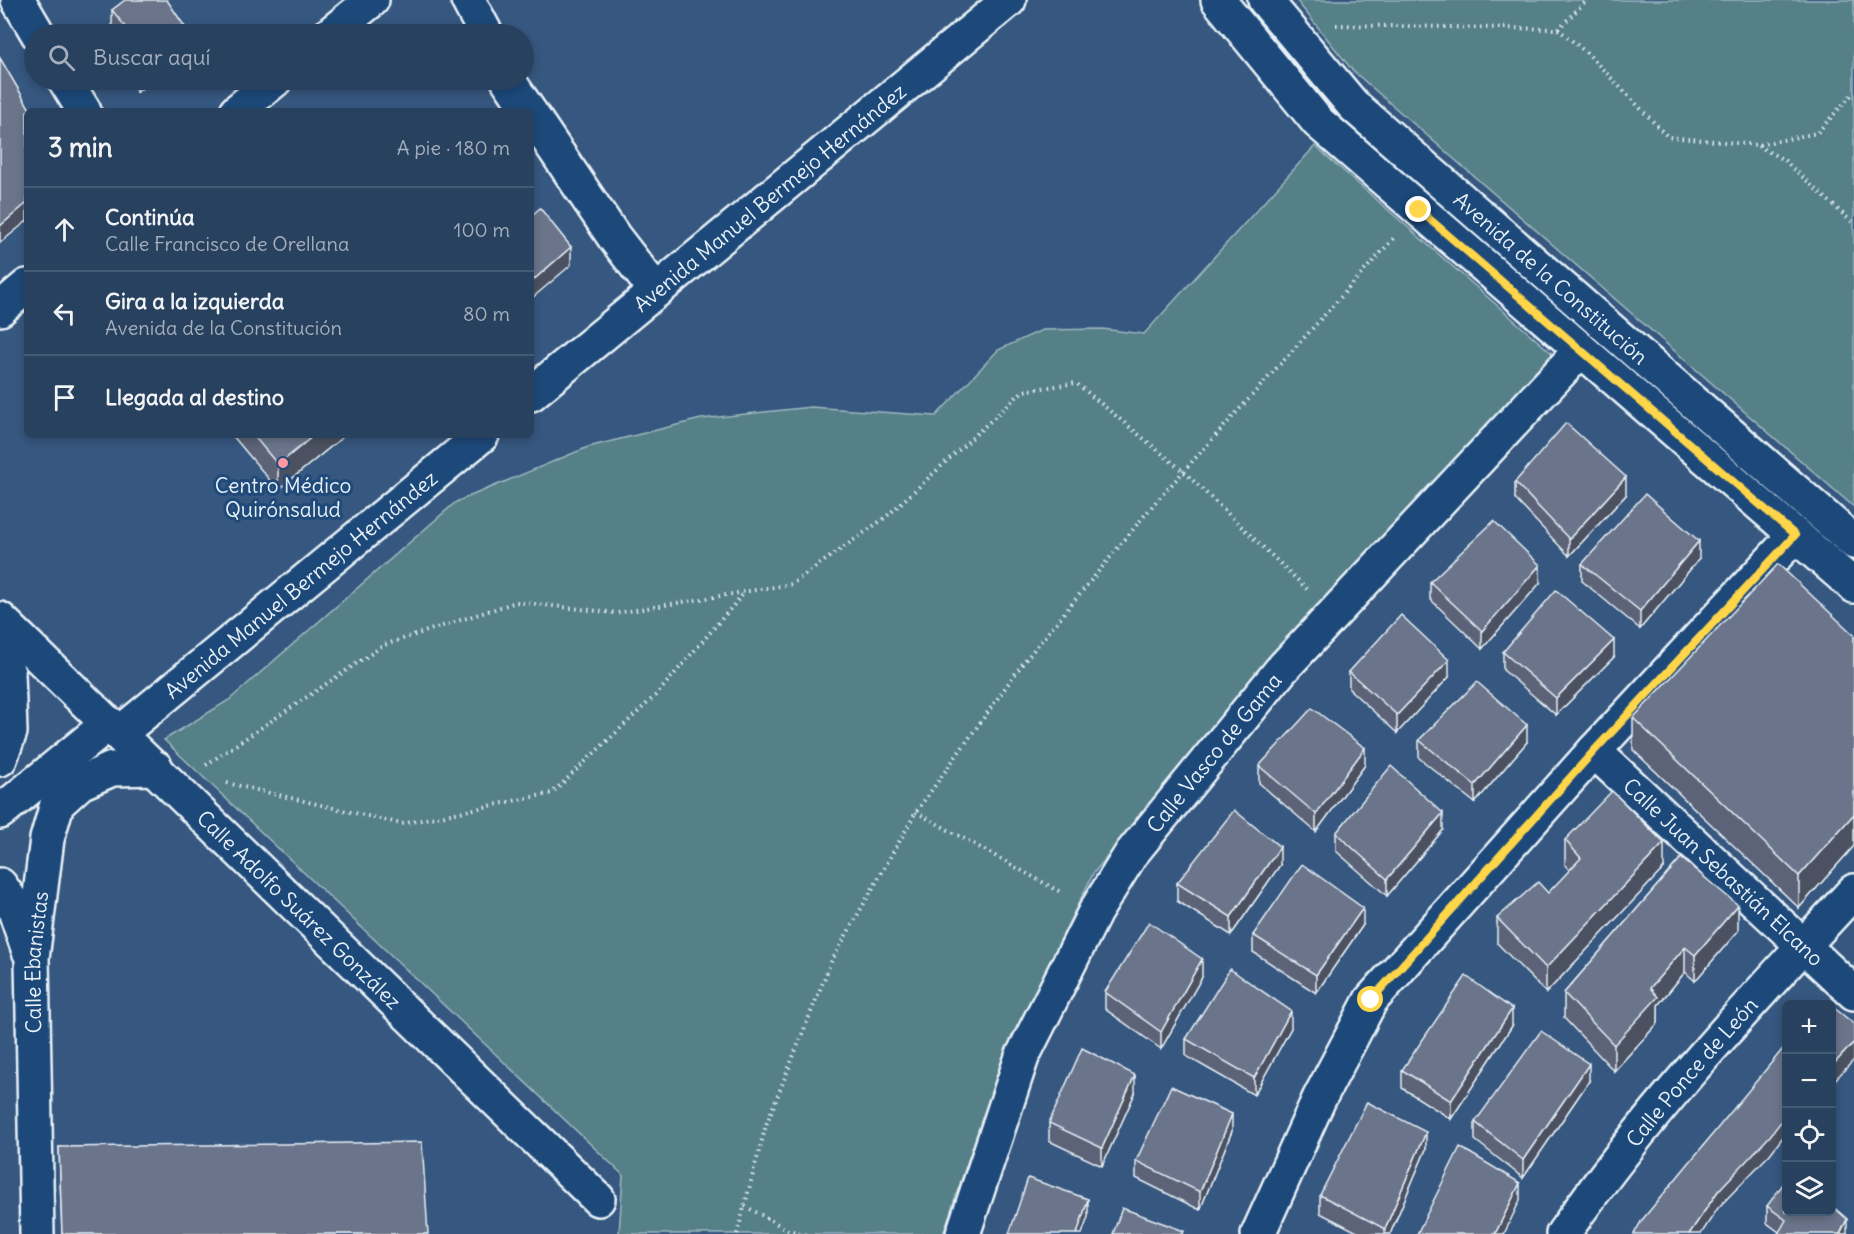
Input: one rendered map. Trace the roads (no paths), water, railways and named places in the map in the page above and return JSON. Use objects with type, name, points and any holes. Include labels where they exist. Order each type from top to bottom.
[{"type":"street","points":[[18,0],[32,24]]},
{"type":"street","points":[[342,24],[372,0]]},
{"type":"street","points":[[468,0],[481,24]]},
{"type":"street","name":"Avenida Manuel Bermejo Hernández","points":[[534,392],[1009,0]]},
{"type":"street","name":"Avenida de la Constitución","points":[[1218,0],[1318,122],[1854,586]]},
{"type":"street","name":"Avenida de la Constitución","points":[[1265,0],[1353,105],[1854,542]]},
{"type":"street","points":[[71,90],[82,108]]},
{"type":"street","points":[[241,108],[263,90]]},
{"type":"street","points":[[515,90],[527,108]]},
{"type":"street","points":[[534,119],[614,237],[656,291]]},
{"type":"street","points":[[0,309],[24,289]]},
{"type":"street","name":"Calle Vasco de Gama","points":[[963,1234],[1022,1058],[1095,912],[1131,854],[1282,669],[1581,350]]},
{"type":"street","name":"Avenida Manuel Bermejo Hernández","points":[[0,812],[115,728],[478,438]]},
{"type":"street","points":[[1258,1234],[1319,1099],[1371,1000],[1594,751],[1795,535]]},
{"type":"street","name":"Calle Adolfo Suárez González","points":[[0,620],[115,728],[598,1199]]},
{"type":"street","points":[[0,646],[8,673],[10,732],[0,759]]},
{"type":"street","name":"Calle Juan Sebastián Elcano","points":[[1594,751],[1854,993]]},
{"type":"street","name":"Calle Ebanistas","points":[[37,1234],[32,958],[46,839],[57,804],[80,783],[112,769],[156,768]]},
{"type":"street","points":[[0,885],[12,902],[32,958]]},
{"type":"street","name":"Calle Ponce de León","points":[[1563,1234],[1591,1193],[1650,1119],[1854,891]]},
{"type":"place","name":"Centro Médico Quirónsalud","points":[[283,463]]}]
